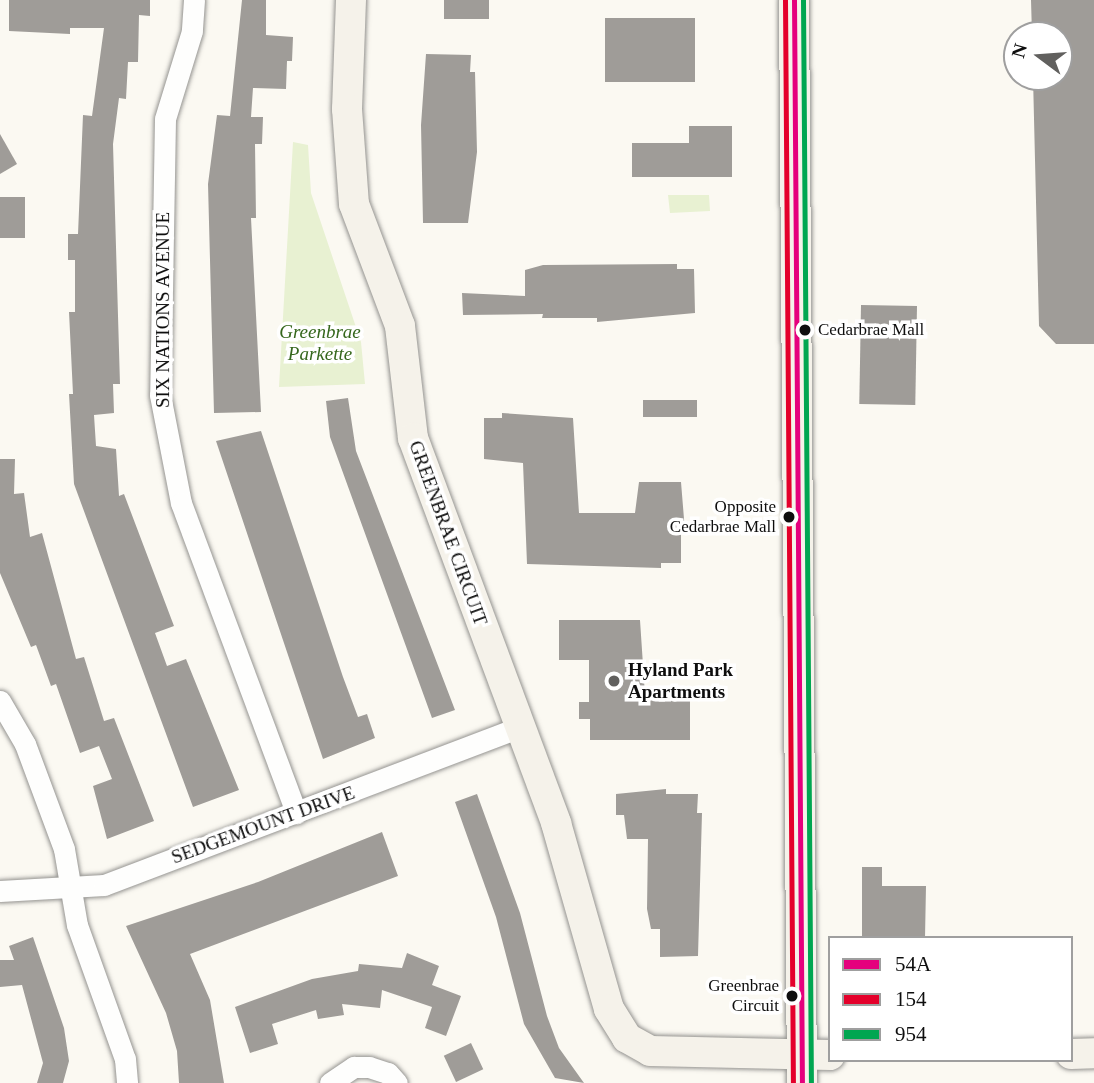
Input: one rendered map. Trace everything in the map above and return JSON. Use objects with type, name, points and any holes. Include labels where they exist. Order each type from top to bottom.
[{"type":"street","name":"SIX NATIONS AVENUE","points":[[194,0],[192,31],[165,118],[160,395],[181,503],[296,813]]},
{"type":"street","name":"GREENBRAE CIRCUIT","points":[[351,0],[347,109],[354,204],[400,326],[413,438],[578,889],[609,1009],[627,1038],[650,1051],[682,1056],[811,1065]]},
{"type":"street","points":[[794,0],[811,1065]]},
{"type":"street","points":[[0,701],[35,768],[71,884],[78,925],[117,1035],[127,1083]]},
{"type":"street","name":"SEDGEMOUNT DRIVE","points":[[0,891],[71,884],[104,885],[519,727]]},
{"type":"street","points":[[1073,1054],[1094,1053]]},
{"type":"street","points":[[330,1083],[354,1067],[369,1067],[388,1073],[397,1083]]},
{"type":"green space","name":"Greenbrae Parkette","points":[[293,142],[308,145],[311,193],[361,342],[365,384],[279,387]]},
{"type":"green space","points":[[668,195],[709,195],[710,211],[670,213]]},
{"type":"building","points":[[9,0],[150,0],[150,16],[139,15],[138,62],[128,62],[126,99],[119,98],[113,144],[120,384],[113,384],[114,413],[94,415],[96,446],[116,449],[119,496],[124,494],[174,626],[155,633],[167,666],[186,659],[239,790],[193,807],[74,484],[69,394],[73,394],[69,312],[75,312],[75,260],[68,260],[68,234],[78,234],[83,115],[92,116],[104,28],[70,28],[70,34],[9,31]]},
{"type":"building","points":[[242,0],[266,0],[266,35],[293,37],[292,61],[287,61],[286,89],[253,88],[251,117],[263,117],[262,144],[255,144],[256,218],[251,218],[261,412],[214,413],[208,184],[217,115],[230,116]]},
{"type":"building","points":[[444,0],[489,0],[489,19],[444,19]]},
{"type":"building","points":[[1031,0],[1094,0],[1094,344],[1056,344],[1039,326],[1033,91],[1073,91],[1073,21],[1032,21]]},
{"type":"building","points":[[605,18],[695,18],[695,82],[605,82]]},
{"type":"building","points":[[426,54],[471,55],[470,72],[475,72],[477,152],[468,223],[423,223],[421,125]]},
{"type":"building","points":[[689,126],[732,126],[732,177],[632,177],[632,143],[689,143]]},
{"type":"building","points":[[0,134],[17,164],[0,174]]},
{"type":"building","points":[[0,197],[25,197],[25,238],[0,238]]},
{"type":"building","points":[[677,264],[677,269],[694,269],[695,313],[597,322],[597,318],[542,318],[543,314],[463,315],[462,293],[525,296],[525,270],[543,265]]},
{"type":"building","points":[[861,305],[917,306],[915,405],[859,404]]},
{"type":"building","points":[[348,398],[356,451],[455,710],[432,718],[330,437],[326,401]]},
{"type":"building","points":[[643,400],[697,400],[697,417],[643,417]]},
{"type":"building","points":[[502,413],[573,418],[579,513],[635,513],[639,482],[681,482],[685,531],[681,531],[681,563],[661,563],[661,568],[527,564],[523,463],[484,459],[484,418],[502,418]]},
{"type":"building","points":[[261,431],[343,677],[358,717],[367,714],[375,738],[323,759],[216,441]]},
{"type":"building","points":[[0,459],[15,459],[14,494],[24,493],[30,537],[42,533],[76,659],[84,657],[104,721],[114,718],[154,821],[107,839],[93,786],[112,779],[99,746],[80,753],[56,684],[51,686],[36,645],[31,647],[0,573]]},
{"type":"building","name":"Hyland Park Apartments","points":[[559,620],[640,620],[645,695],[690,699],[690,740],[590,740],[590,719],[579,719],[579,702],[589,702],[589,660],[559,660]]},
{"type":"building","points":[[666,789],[666,794],[698,794],[697,813],[702,813],[698,956],[660,957],[660,929],[651,929],[647,909],[648,839],[627,839],[624,815],[616,815],[616,794]]},
{"type":"building","points":[[477,794],[520,913],[547,1016],[559,1048],[584,1083],[555,1078],[524,1024],[496,917],[455,802]]},
{"type":"building","points":[[382,832],[398,876],[190,954],[210,1000],[224,1083],[179,1083],[177,1051],[166,1013],[126,926],[258,882]]},
{"type":"building","points":[[862,867],[882,867],[882,886],[926,886],[925,936],[862,936]]},
{"type":"building","points":[[33,937],[64,1028],[69,1061],[63,1083],[37,1083],[43,1063],[22,985],[0,987],[0,960],[14,960],[9,946]]},
{"type":"building","points":[[407,953],[439,966],[432,985],[461,996],[446,1036],[425,1028],[432,1007],[382,990],[380,1008],[342,1004],[344,1015],[318,1019],[316,1010],[272,1024],[278,1044],[250,1053],[235,1007],[312,979],[358,971],[359,964],[402,968]]},
{"type":"building","points":[[471,1043],[483,1069],[456,1082],[444,1056]]},
{"type":"transit line","name":"154","points":[[785,0],[793,1083]]},
{"type":"transit line","name":"54A","points":[[794,0],[802,1083]]},
{"type":"transit line","name":"954","points":[[803,0],[811,1083]]},
{"type":"place","name":"Cedarbrae Mall","points":[[805,330]]},
{"type":"place","name":"Opposite Cedarbrae Mall","points":[[789,517]]},
{"type":"place","name":"Hyland Park Apartments","points":[[614,681]]},
{"type":"place","name":"Greenbrae Circuit","points":[[792,996]]}]
